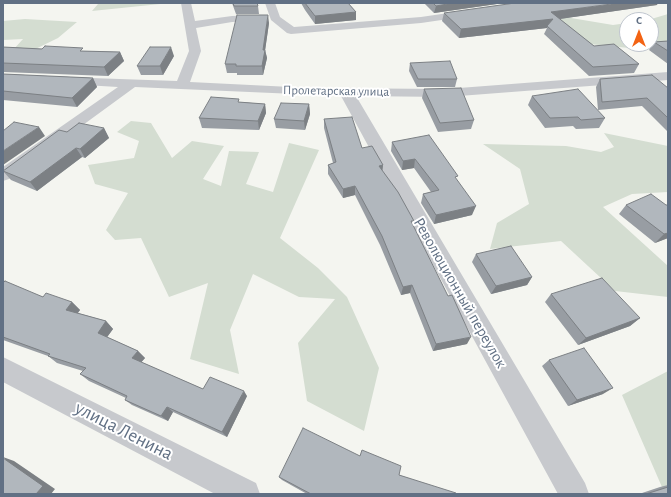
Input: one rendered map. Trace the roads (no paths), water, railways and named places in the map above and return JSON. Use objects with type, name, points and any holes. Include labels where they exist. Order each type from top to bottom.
[{"type":"street","points":[[182,86],[195,51],[186,3]]},
{"type":"street","points":[[270,3],[275,18],[291,31],[421,20],[482,11]]},
{"type":"street","points":[[191,25],[232,19],[275,18]]},
{"type":"street","name":"Пролетарская улица","points":[[56,80],[346,92],[446,93],[668,76]]},
{"type":"street","points":[[652,77],[668,91]]},
{"type":"street","points":[[3,175],[132,83]]},
{"type":"street","name":"Революционный переулок","points":[[346,92],[574,494]]},
{"type":"street","name":"улица Ленина","points":[[3,369],[244,494]]}]
